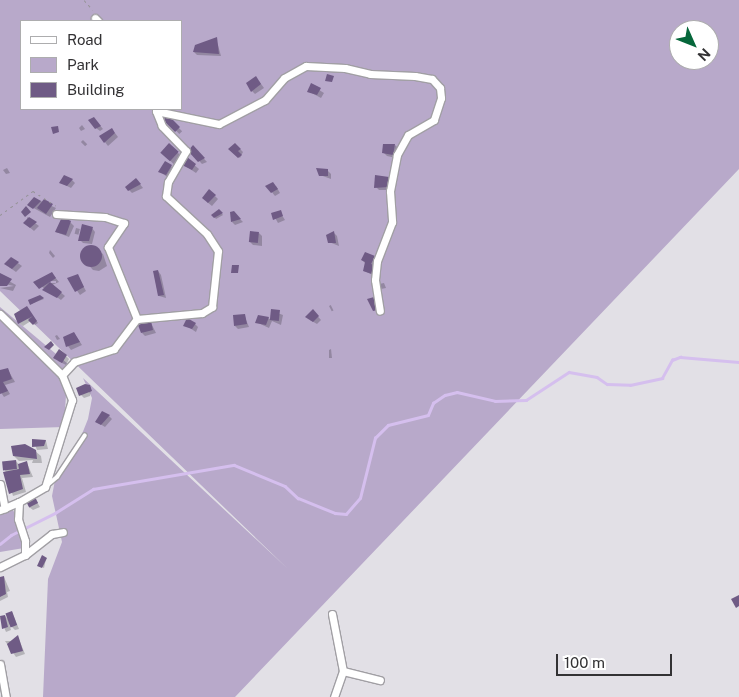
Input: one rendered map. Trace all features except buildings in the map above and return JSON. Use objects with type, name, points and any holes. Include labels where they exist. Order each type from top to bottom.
[{"type":"street","points":[[163,110],[219,124],[265,100],[284,78],[306,66],[345,68],[370,74],[415,76],[437,82],[441,98],[437,115],[430,123],[408,135],[397,155],[390,191],[392,222],[377,260],[375,280],[380,310]]},
{"type":"street","points":[[62,375],[74,362],[114,349],[137,319],[208,310],[218,273],[218,251],[214,242],[166,196],[168,182],[186,151],[162,126],[156,114],[158,110]]},
{"type":"street","points":[[56,214],[105,217],[124,223],[108,247],[137,319]]},
{"type":"street","points":[[0,314],[62,375],[72,400],[45,488],[3,509],[0,484]]},
{"type":"street","points":[[18,502],[18,519],[25,541],[25,555]]},
{"type":"street","points":[[0,567],[25,555],[52,534],[63,532]]},
{"type":"street","points":[[332,614],[342,671],[334,697]]},
{"type":"street","points":[[0,664],[6,697]]},
{"type":"street","points":[[342,671],[380,680]]},
{"type":"lane","points":[[45,488],[57,477],[85,435]]},
{"type":"path","points":[[84,0],[96,20]]},
{"type":"path","points":[[0,215],[33,191],[55,202],[56,214]]},
{"type":"green space","points":[[0,0],[739,0],[739,169],[235,697],[43,697],[48,579],[62,542],[52,496],[55,480],[78,444],[88,419],[92,398],[83,378],[288,569],[0,291]]},
{"type":"green space","points":[[0,307],[68,364],[64,427],[0,429]]},
{"type":"green space","points":[[7,502],[22,523],[30,547],[0,552],[0,504]]},
{"type":"waterway","points":[[0,544],[11,535],[55,513],[93,489],[234,465],[285,486],[298,498],[335,513],[346,514],[360,498],[375,438],[388,425],[428,415],[433,403],[445,395],[457,392],[495,401],[526,400],[569,372],[597,377],[607,384],[630,385],[662,378],[672,360],[680,357],[739,362]]}]
